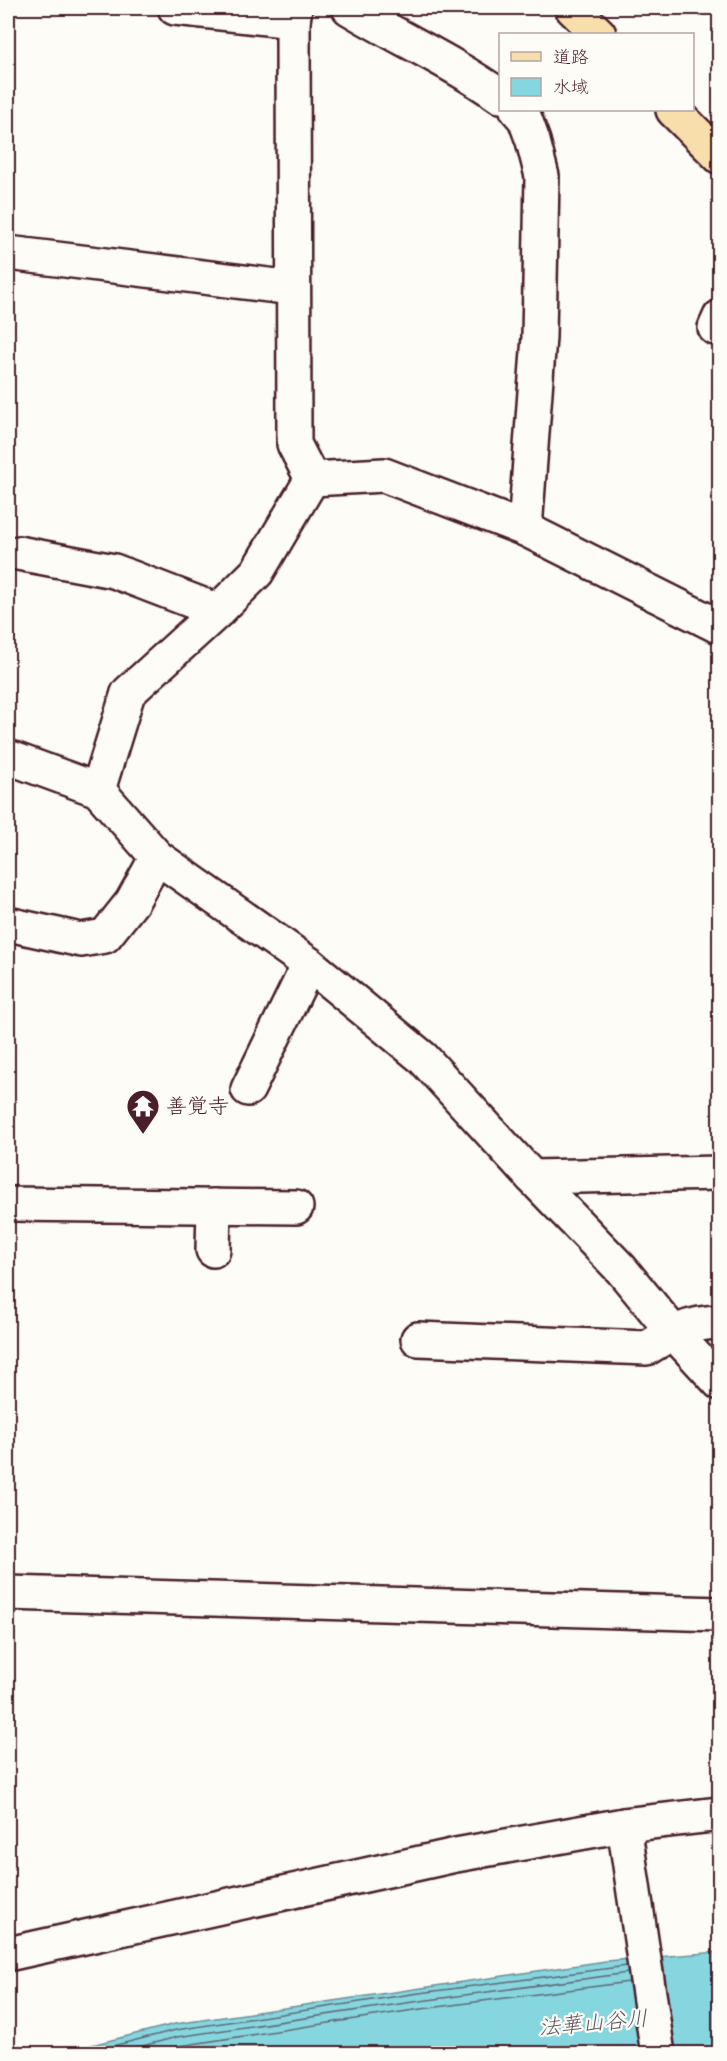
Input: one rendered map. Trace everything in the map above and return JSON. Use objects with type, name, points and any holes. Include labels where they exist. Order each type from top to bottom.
[{"type":"main road","points":[[572,8],[598,33]]},
{"type":"main road","points":[[674,111],[720,157]]},
{"type":"street","points":[[175,8],[294,14],[294,444],[312,479]]},
{"type":"street","points":[[349,8],[468,74],[499,95]]},
{"type":"street","points":[[518,111],[525,119],[542,176],[539,337],[525,529]]},
{"type":"street","points":[[8,253],[293,288]]},
{"type":"street","points":[[312,479],[384,475],[525,529],[720,627]]},
{"type":"street","points":[[98,790],[128,693],[257,572],[312,479]]},
{"type":"street","points":[[18,552],[114,571],[218,611]]},
{"type":"street","points":[[8,757],[98,790],[157,857],[309,964],[423,1058],[532,1178],[621,1269],[720,1383]]},
{"type":"street","points":[[8,924],[81,940],[105,936],[132,902],[157,857]]},
{"type":"street","points":[[248,1089],[309,964]]},
{"type":"street","points":[[532,1178],[720,1173]]},
{"type":"street","points":[[8,1204],[296,1207]]},
{"type":"street","points":[[213,1250],[214,1206]]},
{"type":"street","points":[[418,1339],[647,1348],[674,1332],[699,1323],[720,1322]]},
{"type":"street","points":[[8,1593],[720,1614]]},
{"type":"street","points":[[8,1954],[445,1857],[624,1825],[720,1814]]},
{"type":"street","points":[[624,1825],[657,2054]]},
{"type":"water","name":"法華山谷川","points":[[719,1952],[719,2053],[56,2054],[175,2024],[606,1961]]},
{"type":"place","name":"善覚寺","points":[[143,1135]]}]
